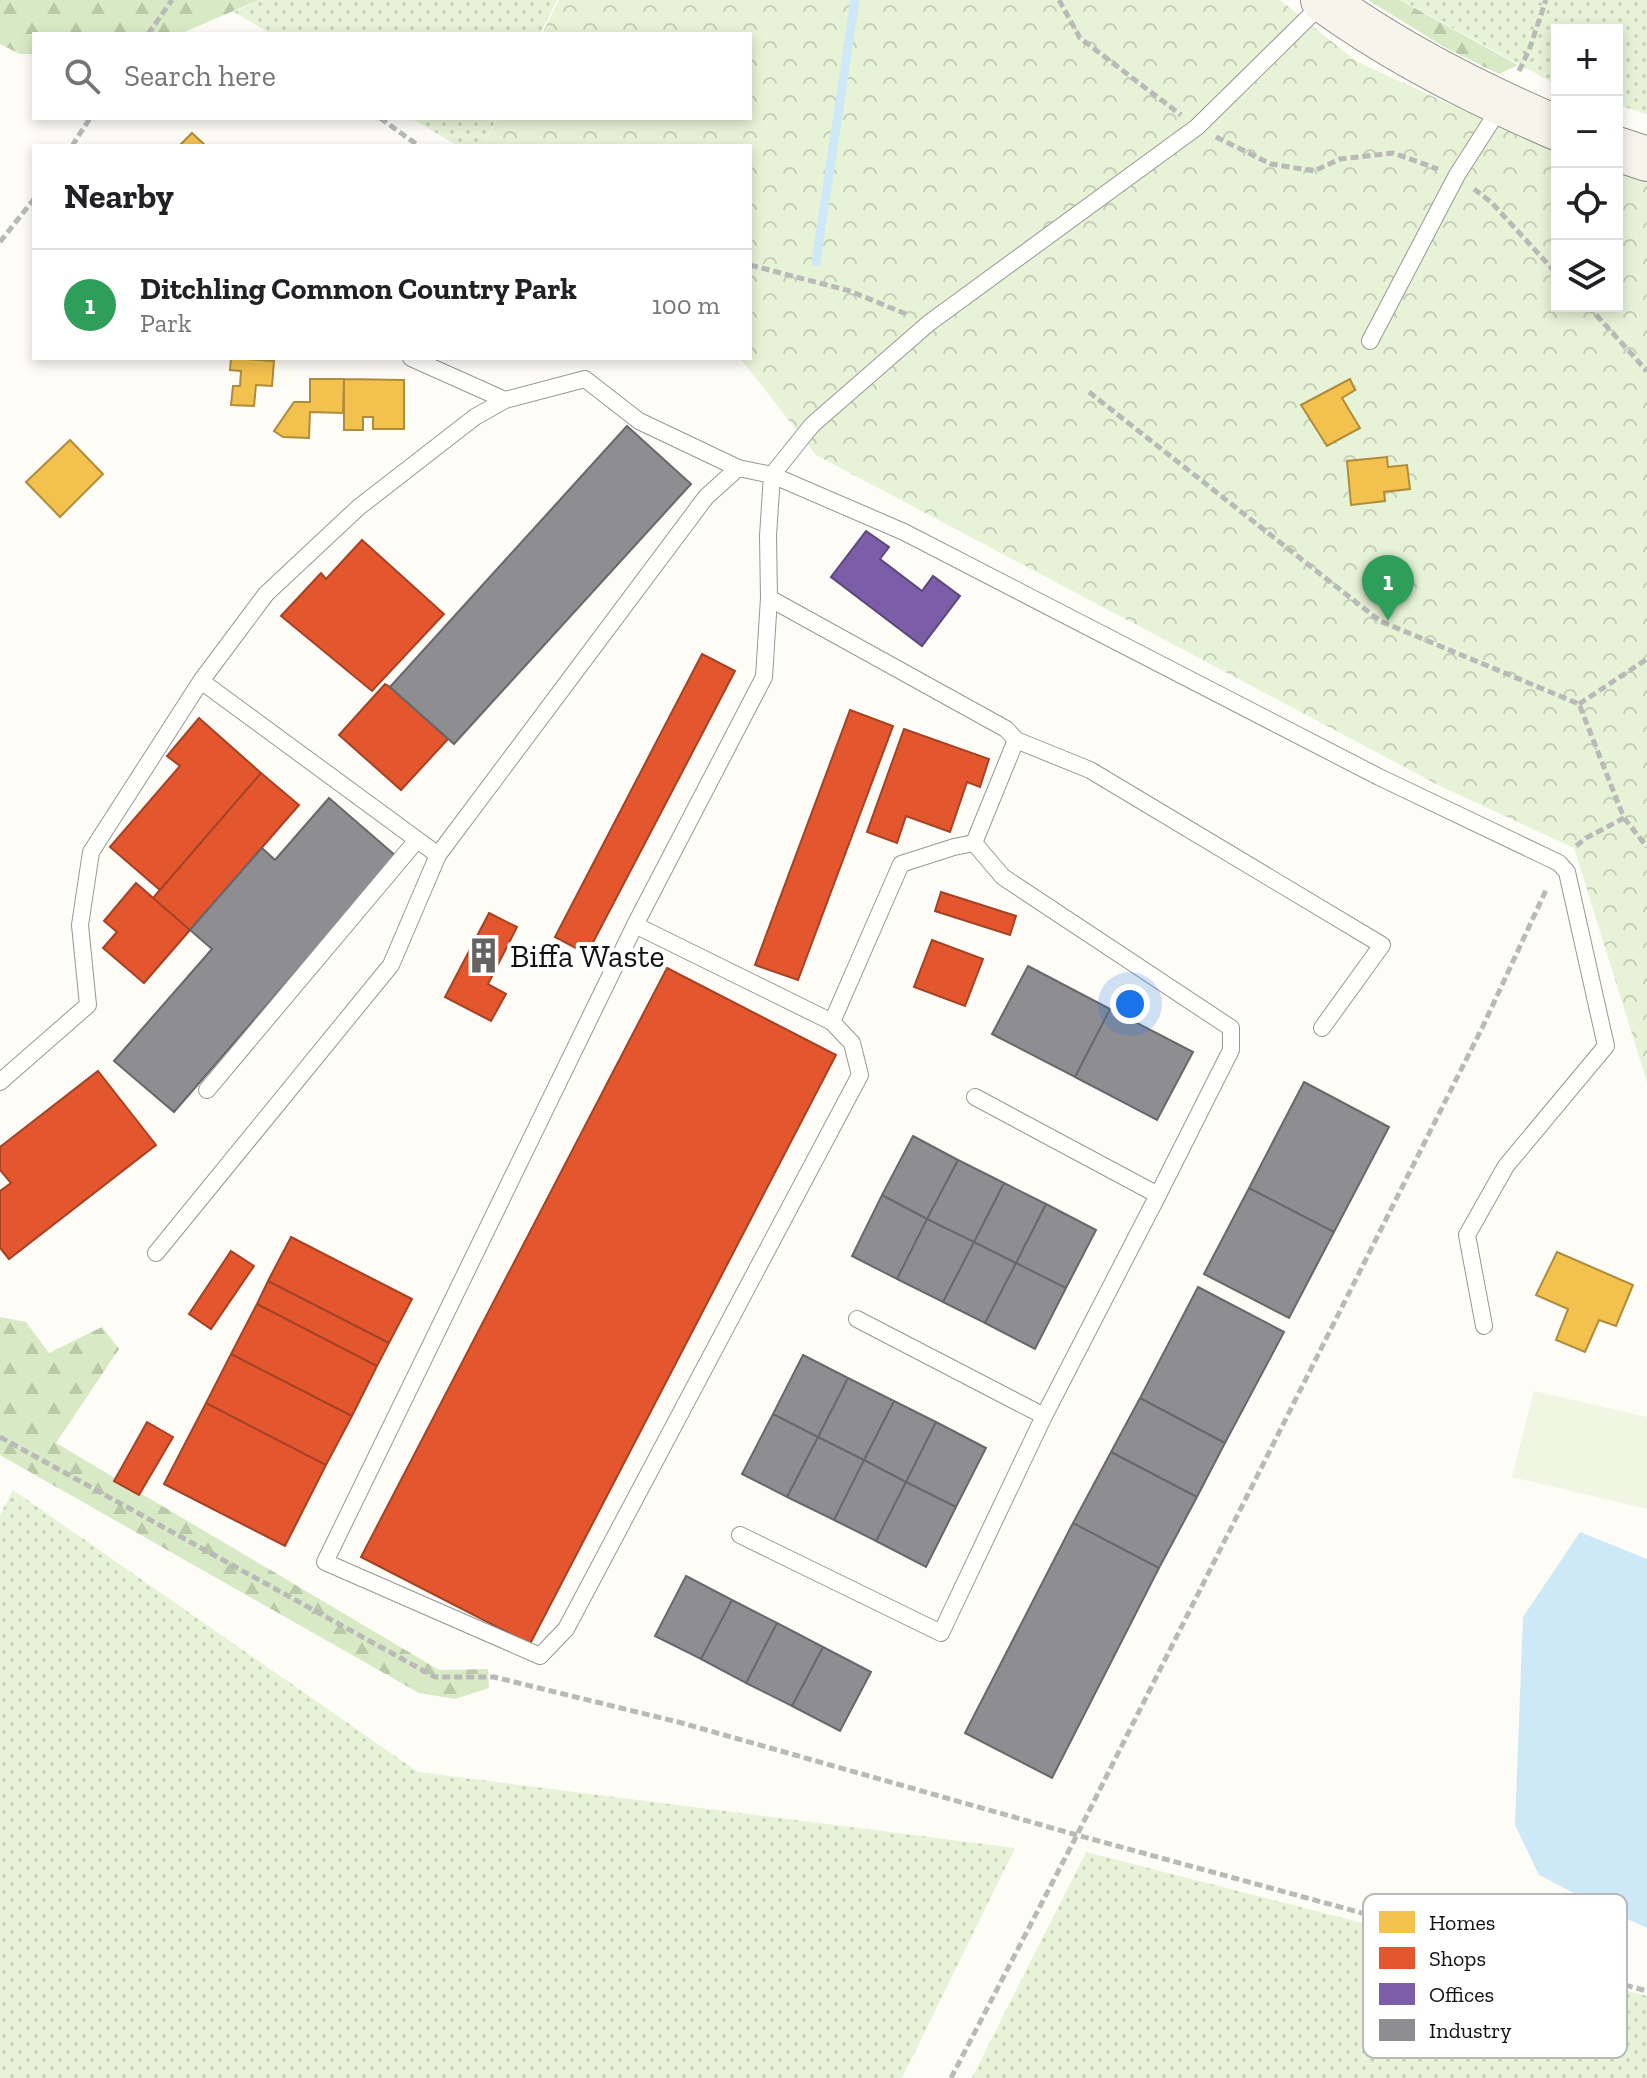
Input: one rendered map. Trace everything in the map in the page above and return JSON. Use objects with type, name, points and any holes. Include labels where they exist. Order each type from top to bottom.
[{"type":"street","points":[[1324,1],[1425,66],[1551,125]]},
{"type":"street","points":[[1623,151],[1647,159]]},
{"type":"lane","points":[[635,925],[832,1022],[852,1043],[860,1075],[566,1629],[540,1656],[325,1562],[635,925],[764,677],[772,475],[812,425],[929,323],[1197,127],[1324,1]]},
{"type":"lane","points":[[1370,341],[1457,175],[1502,105]]},
{"type":"lane","points":[[415,360],[505,400]]},
{"type":"lane","points":[[0,1082],[88,1005],[80,925],[91,852],[201,681],[266,594],[359,507],[475,417],[505,400],[585,379],[639,421],[738,468],[772,475],[904,532],[1379,777],[1559,863],[1567,872],[1606,1046],[1506,1166],[1467,1235],[1484,1326]]},
{"type":"lane","points":[[156,1253],[391,965],[438,855],[706,497],[738,468]]},
{"type":"lane","points":[[769,598],[1006,729],[1016,740],[1090,770],[1382,945],[1322,1028]]},
{"type":"lane","points":[[201,681],[438,855]]},
{"type":"lane","points":[[974,843],[1016,740]]},
{"type":"lane","points":[[207,1090],[417,840]]},
{"type":"lane","points":[[832,1022],[901,864],[974,843]]},
{"type":"lane","points":[[740,1535],[941,1633],[1044,1416],[1231,1050],[1231,1028],[1003,877],[974,843]]},
{"type":"lane","points":[[975,1097],[1158,1195]]},
{"type":"lane","points":[[857,1319],[1044,1416]]},
{"type":"path","points":[[149,32],[172,0]]},
{"type":"path","points":[[1059,0],[1080,38],[1197,127],[1271,164],[1314,171],[1340,159],[1393,153],[1457,175],[1491,202],[1551,267]]},
{"type":"path","points":[[1502,105],[1529,50],[1546,0]]},
{"type":"path","points":[[73,144],[89,120]]},
{"type":"path","points":[[383,120],[416,144]]},
{"type":"path","points":[[0,242],[32,202]]},
{"type":"path","points":[[752,266],[850,291],[929,323]]},
{"type":"path","points":[[1593,312],[1647,371]]},
{"type":"path","points":[[1089,392],[1380,621],[1579,704],[1624,818],[1647,847]]},
{"type":"path","points":[[1579,704],[1647,659]]},
{"type":"path","points":[[951,2078],[1077,1835],[1476,1041],[1559,863],[1586,838],[1624,818]]},
{"type":"path","points":[[0,1437],[435,1677],[494,1677],[653,1716],[1363,1913]]},
{"type":"path","points":[[1627,1986],[1647,1991]]},
{"type":"green space","points":[[0,0],[259,0],[185,32],[32,32],[32,54],[20,54],[0,44]]},
{"type":"green space","points":[[259,0],[557,0],[541,32],[268,32],[234,12]]},
{"type":"green space","points":[[559,0],[1280,0],[1356,61],[1551,150],[1551,312],[1623,312],[1623,175],[1647,183],[1647,1082],[1574,848],[1442,787],[816,455],[742,360],[752,360],[752,144],[484,144],[497,120],[752,120],[752,32],[543,32]]},
{"type":"green space","points":[[1368,0],[1400,0],[1518,65],[1499,74],[1444,47]]},
{"type":"green space","points":[[1401,0],[1647,0],[1647,114],[1623,107],[1623,24],[1551,24],[1551,82]]},
{"type":"green space","points":[[414,120],[496,120],[484,144],[455,144]]},
{"type":"green space","points":[[0,1317],[26,1322],[49,1353],[102,1327],[119,1349],[56,1443],[439,1670],[488,1669],[489,1688],[455,1699],[419,1693],[0,1455]]},
{"type":"green space","points":[[1534,1391],[1647,1417],[1647,1509],[1512,1477]]},
{"type":"green space","points":[[13,1490],[418,1772],[1015,1848],[902,2078],[0,2078],[0,1515]]},
{"type":"green space","points":[[1086,1852],[1363,1923],[1363,2058],[1627,2058],[1627,1991],[1647,1996],[1647,2078],[972,2078]]},
{"type":"water","points":[[1580,1532],[1647,1559],[1647,1928],[1627,1919],[1627,1894],[1576,1894],[1539,1875],[1515,1825],[1523,1617]]},
{"type":"building: Homes","points":[[192,133],[204,144],[181,144]]},
{"type":"building: Homes","points":[[231,360],[274,361],[272,386],[256,385],[254,406],[231,405],[233,386],[240,386],[241,371],[230,370]]},
{"type":"building: Homes","points":[[310,379],[344,379],[343,413],[310,412],[309,438],[283,437],[274,431],[294,402],[310,402]]},
{"type":"building: Homes","points":[[344,379],[404,380],[404,429],[373,429],[373,417],[363,417],[363,430],[344,430]]},
{"type":"building: Homes","points":[[1350,379],[1355,390],[1342,398],[1360,428],[1327,446],[1301,405]]},
{"type":"building: Homes","points":[[70,440],[103,474],[60,517],[26,482]]},
{"type":"building: Homes","points":[[1387,457],[1388,467],[1407,465],[1410,489],[1384,492],[1385,501],[1351,505],[1347,461]]},
{"type":"building: Homes","points":[[1557,1252],[1633,1285],[1616,1326],[1599,1320],[1585,1352],[1556,1340],[1568,1309],[1536,1295]]},
{"type":"building: Shops","points":[[362,540],[444,614],[372,691],[281,616],[321,573],[326,579]]},
{"type":"building: Shops","points":[[702,654],[735,671],[587,954],[555,937]]},
{"type":"building: Shops","points":[[385,684],[448,739],[401,790],[339,735]]},
{"type":"building: Shops","points":[[850,710],[893,726],[798,980],[755,965]]},
{"type":"building: Shops","points":[[199,718],[261,773],[160,890],[110,847],[180,766],[167,756]]},
{"type":"building: Shops","points":[[904,729],[989,759],[980,787],[967,782],[950,832],[906,816],[897,843],[867,832]]},
{"type":"building: Shops","points":[[261,773],[299,805],[190,930],[153,898]]},
{"type":"building: Shops","points":[[136,883],[190,930],[144,983],[103,948],[117,932],[104,921]]},
{"type":"building: Shops","points":[[941,892],[1016,916],[1010,935],[935,911]]},
{"type":"building: Shops","name":"Biffa Waste","points":[[489,913],[517,927],[488,984],[506,994],[491,1021],[445,997]]},
{"type":"building: Shops","points":[[932,940],[983,959],[965,1006],[914,987]]},
{"type":"building: Shops","points":[[667,968],[836,1055],[530,1644],[361,1557]]},
{"type":"building: Shops","points":[[98,1071],[156,1145],[9,1259],[0,1248],[0,1191],[11,1183],[0,1170],[0,1147]]},
{"type":"building: Shops","points":[[291,1237],[412,1299],[389,1343],[268,1281]]},
{"type":"building: Shops","points":[[231,1251],[254,1266],[211,1329],[189,1314]]},
{"type":"building: Shops","points":[[268,1281],[389,1343],[377,1366],[257,1304]]},
{"type":"building: Shops","points":[[257,1304],[377,1366],[352,1416],[231,1354]]},
{"type":"building: Shops","points":[[231,1354],[352,1416],[326,1465],[206,1403]]},
{"type":"building: Shops","points":[[206,1403],[326,1465],[285,1546],[164,1484]]},
{"type":"building: Shops","points":[[147,1422],[173,1437],[139,1495],[114,1481]]},
{"type":"building: Offices","points":[[866,531],[889,547],[880,559],[922,591],[933,576],[960,596],[922,646],[831,577]]},
{"type":"building: Industry","points":[[627,426],[691,484],[454,744],[390,687]]},
{"type":"building: Industry","points":[[329,798],[396,856],[174,1112],[114,1061],[212,949],[190,930],[262,848],[275,860]]},
{"type":"building: Industry","points":[[1028,966],[1110,1009],[1075,1077],[992,1034]]},
{"type":"building: Industry","points":[[1110,1009],[1193,1052],[1157,1120],[1075,1077]]},
{"type":"building: Industry","points":[[1304,1082],[1389,1127],[1334,1232],[1249,1188]]},
{"type":"building: Industry","points":[[913,1136],[958,1160],[927,1219],[882,1195]]},
{"type":"building: Industry","points":[[958,1160],[1004,1183],[974,1242],[927,1219]]},
{"type":"building: Industry","points":[[1004,1183],[1046,1204],[1016,1263],[974,1242]]},
{"type":"building: Industry","points":[[1249,1188],[1334,1232],[1289,1318],[1204,1274]]},
{"type":"building: Industry","points":[[882,1195],[927,1219],[897,1279],[852,1256]]},
{"type":"building: Industry","points":[[1046,1204],[1096,1230],[1066,1288],[1016,1263]]},
{"type":"building: Industry","points":[[927,1219],[974,1242],[943,1302],[897,1279]]},
{"type":"building: Industry","points":[[974,1242],[1016,1263],[985,1323],[943,1302]]},
{"type":"building: Industry","points":[[1016,1263],[1066,1288],[1035,1349],[985,1323]]},
{"type":"building: Industry","points":[[1198,1287],[1284,1332],[1225,1443],[1140,1398]]},
{"type":"building: Industry","points":[[803,1355],[848,1378],[818,1437],[773,1414]]},
{"type":"building: Industry","points":[[848,1378],[894,1401],[864,1460],[818,1437]]},
{"type":"building: Industry","points":[[1140,1398],[1225,1443],[1197,1497],[1111,1452]]},
{"type":"building: Industry","points":[[894,1401],[936,1422],[906,1482],[864,1460]]},
{"type":"building: Industry","points":[[773,1414],[818,1437],[787,1497],[742,1474]]},
{"type":"building: Industry","points":[[936,1422],[986,1448],[956,1507],[906,1482]]},
{"type":"building: Industry","points":[[818,1437],[864,1460],[834,1520],[787,1497]]},
{"type":"building: Industry","points":[[1111,1452],[1197,1497],[1159,1568],[1073,1523]]},
{"type":"building: Industry","points":[[864,1460],[906,1482],[876,1541],[834,1520]]},
{"type":"building: Industry","points":[[906,1482],[956,1507],[926,1567],[876,1541]]},
{"type":"building: Industry","points":[[1073,1523],[1159,1568],[1052,1778],[965,1733]]},
{"type":"building: Industry","points":[[686,1576],[732,1600],[701,1659],[655,1636]]},
{"type":"building: Industry","points":[[732,1600],[777,1623],[746,1683],[701,1659]]},
{"type":"building: Industry","points":[[777,1623],[823,1647],[792,1706],[746,1683]]},
{"type":"building: Industry","points":[[823,1647],[871,1672],[840,1731],[792,1706]]},
{"type":"waterway","points":[[816,262],[855,0]]},
{"type":"place","name":"Ditchling Common Country Park","points":[[1388,621]]},
{"type":"place","name":"Biffa Waste","points":[[484,956]]}]
